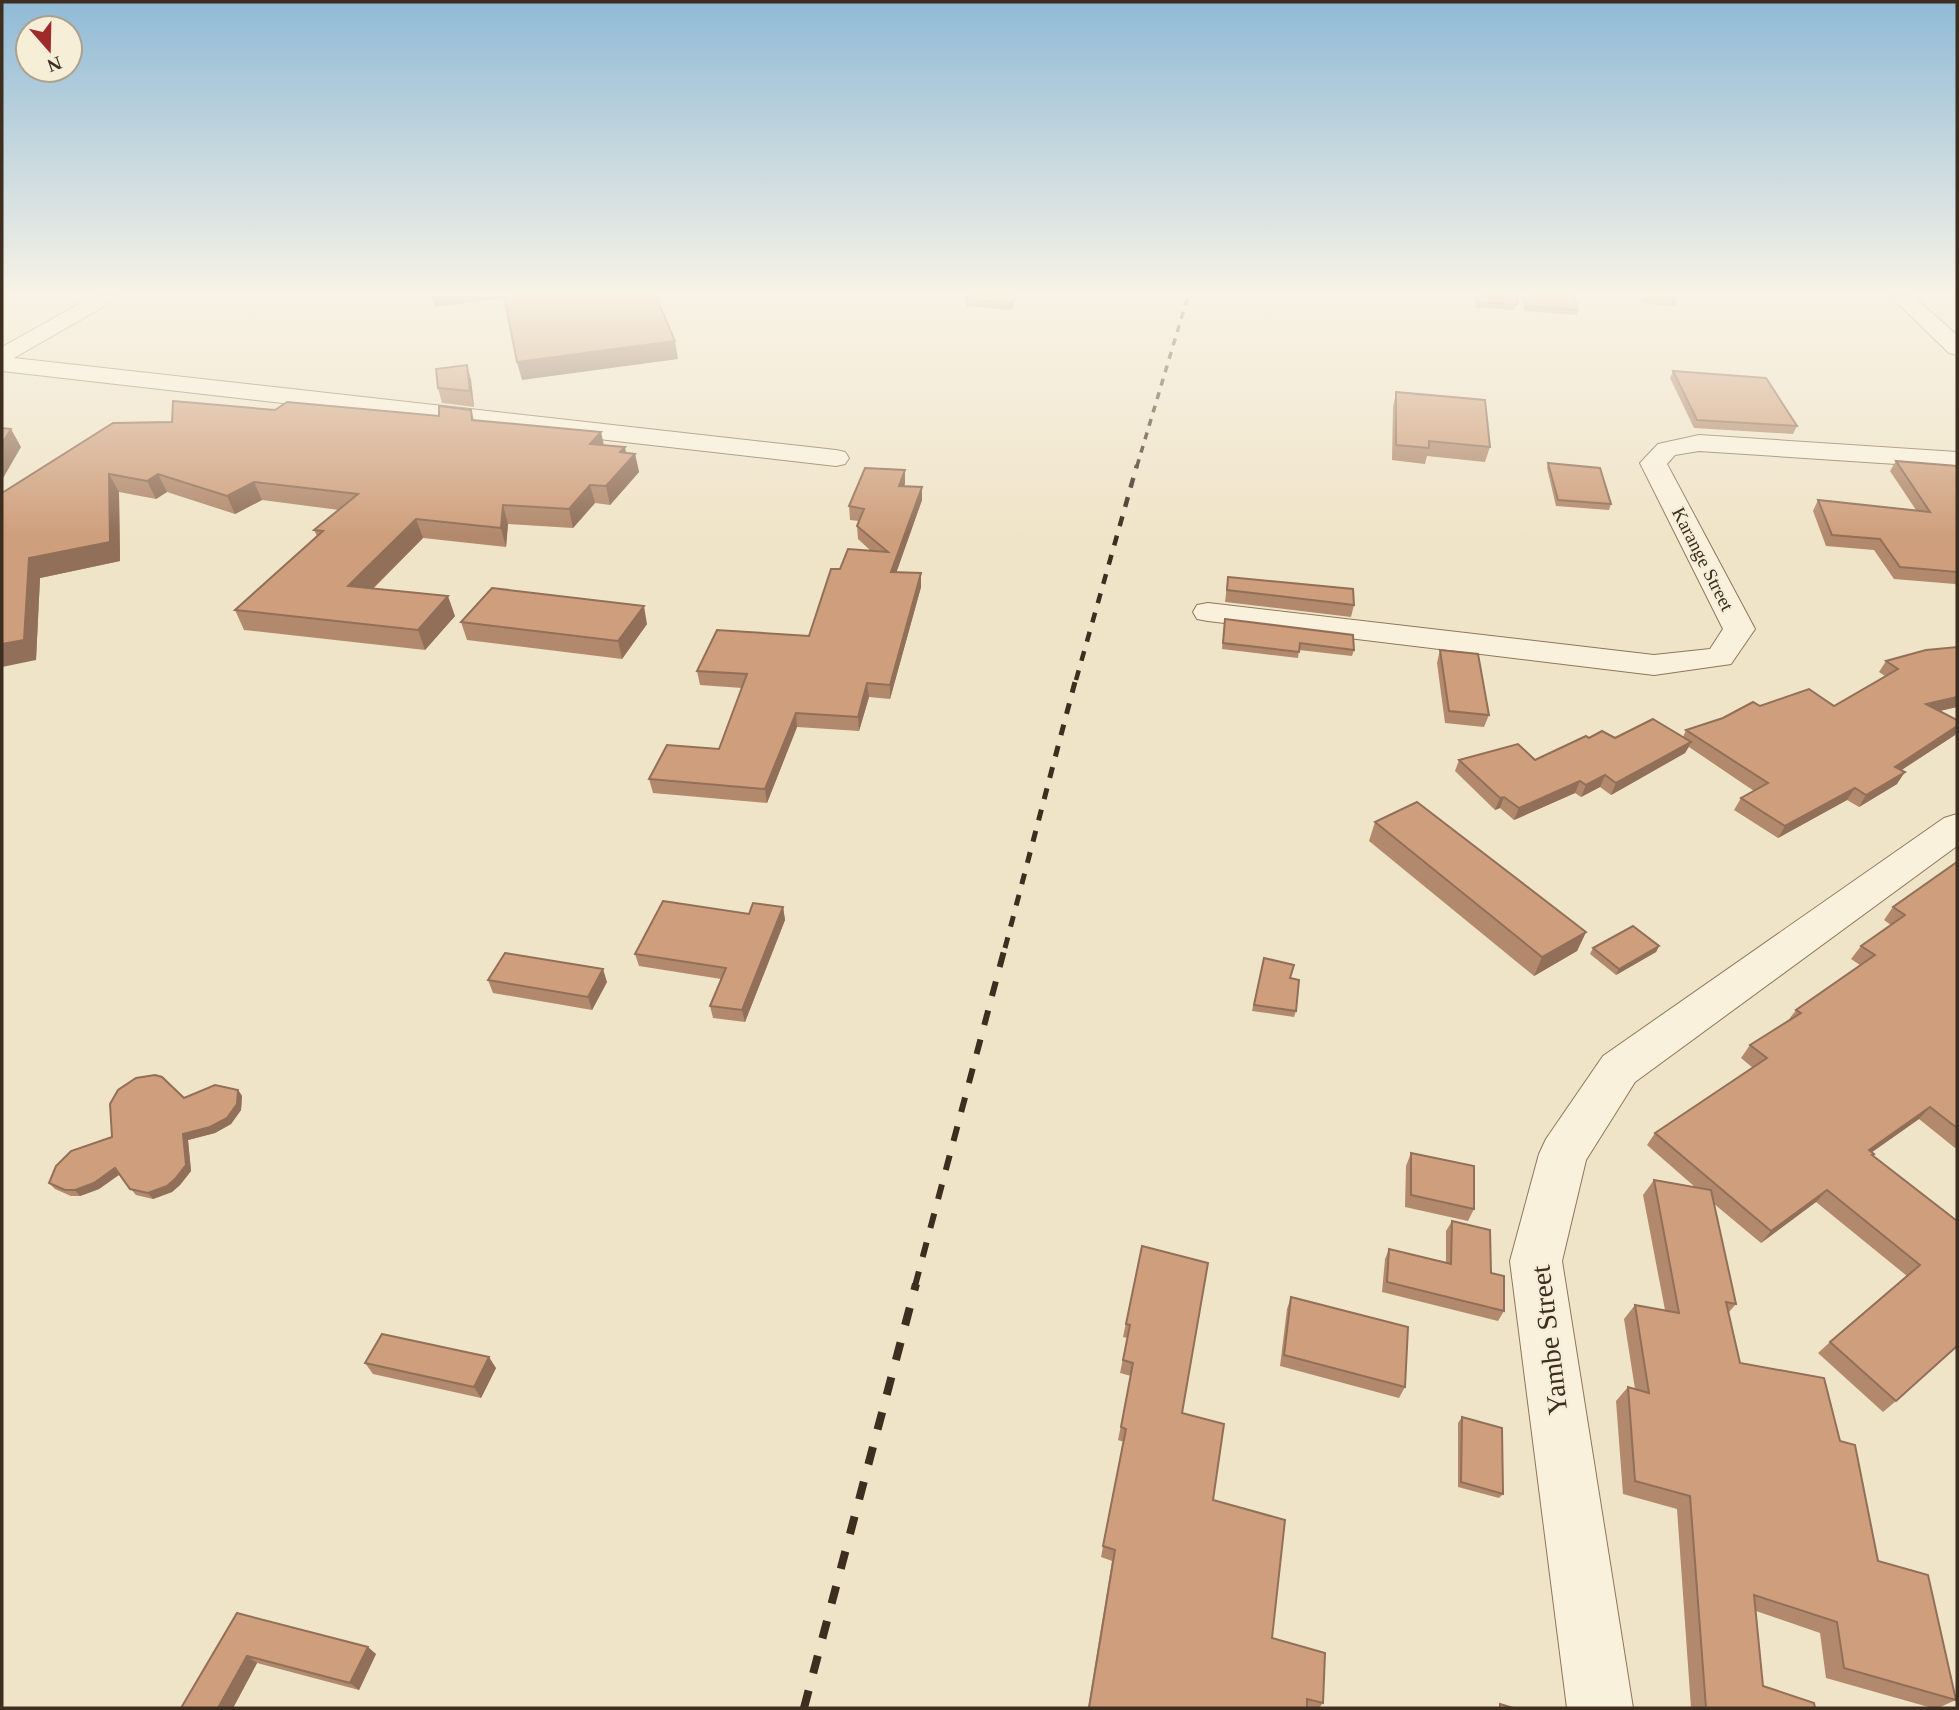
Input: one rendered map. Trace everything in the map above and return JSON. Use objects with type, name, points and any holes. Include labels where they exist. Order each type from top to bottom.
[{"type":"street","points":[[107,376],[836,458]]},
{"type":"street","name":"Karange Street","points":[[1208,612],[1654,665],[1720,657],[1739,629],[1653,463],[1667,449],[1699,443],[1957,460]]},
{"type":"street","name":"Yambe Street","points":[[1600,1708],[1536,1261],[1563,1154],[1619,1069],[1957,827]]},
{"type":"building","points":[[437,376],[468,376],[470,391],[438,388]]},
{"type":"building","points":[[1675,376],[1766,378],[1797,426],[1697,420]]},
{"type":"building","points":[[1396,392],[1485,400],[1490,447],[1429,441],[1429,448],[1396,445]]},
{"type":"building","points":[[173,401],[275,410],[287,402],[439,416],[439,406],[471,410],[472,420],[601,432],[590,444],[625,447],[620,452],[635,454],[606,486],[590,485],[569,509],[503,505],[501,528],[416,519],[348,586],[448,596],[418,630],[235,610],[323,531],[314,530],[358,494],[254,482],[227,496],[158,474],[147,481],[109,474],[110,542],[29,558],[24,640],[2,644],[2,493],[113,423],[172,422]]},
{"type":"building","points":[[2,428],[11,429],[2,444]]},
{"type":"building","points":[[1896,461],[1957,466],[1957,572],[1900,567],[1880,539],[1832,535],[1818,500],[1930,512]]},
{"type":"building","points":[[1548,463],[1600,468],[1611,504],[1558,500]]},
{"type":"building","points":[[865,468],[905,470],[899,486],[922,487],[891,572],[921,573],[890,685],[867,683],[858,717],[796,713],[765,789],[649,779],[667,745],[719,749],[747,674],[697,671],[717,630],[809,636],[831,569],[840,569],[848,549],[888,552],[857,526],[864,509],[849,506]]},
{"type":"building","points":[[1228,577],[1353,589],[1354,605],[1227,590]]},
{"type":"building","points":[[492,588],[644,606],[618,641],[461,622]]},
{"type":"building","points":[[1225,619],[1353,635],[1354,650],[1300,643],[1299,652],[1223,643]]},
{"type":"building","points":[[1957,647],[1957,697],[1926,704],[1957,720],[1957,726],[1895,767],[1905,772],[1866,795],[1855,788],[1785,826],[1741,798],[1768,783],[1686,730],[1723,718],[1753,702],[1760,706],[1809,689],[1834,706],[1898,669],[1886,661],[1926,650]]},
{"type":"building","points":[[1440,650],[1478,654],[1489,715],[1449,711]]},
{"type":"building","points":[[1653,719],[1691,742],[1616,783],[1605,775],[1586,785],[1580,781],[1519,808],[1504,797],[1500,798],[1459,760],[1518,744],[1535,760],[1586,736],[1589,738],[1602,731],[1615,738]]},
{"type":"building","points":[[1417,802],[1586,932],[1542,957],[1375,822]]},
{"type":"building","points":[[1957,862],[1957,1128],[1930,1107],[1869,1150],[1957,1221],[1957,1346],[1896,1401],[1830,1342],[1920,1265],[1827,1190],[1771,1231],[1655,1133],[1767,1058],[1750,1045],[1801,1013],[1796,1010],[1875,955],[1861,946],[1905,915],[1893,907]]},
{"type":"building","points":[[663,901],[749,914],[753,903],[783,907],[742,1010],[710,1006],[726,968],[635,954]]},
{"type":"building","points":[[1633,926],[1659,946],[1619,969],[1593,948]]},
{"type":"building","points":[[505,953],[603,969],[588,997],[488,980]]},
{"type":"building","points":[[1264,958],[1294,965],[1290,978],[1299,980],[1296,1011],[1254,1005]]},
{"type":"building","points":[[155,1075],[162,1077],[184,1098],[215,1085],[238,1090],[237,1104],[227,1118],[210,1127],[183,1134],[186,1165],[175,1179],[167,1186],[148,1193],[130,1189],[115,1168],[94,1183],[75,1190],[65,1190],[49,1183],[56,1166],[71,1151],[112,1137],[110,1104],[118,1090],[136,1078]]},
{"type":"building","points":[[1411,1153],[1474,1166],[1474,1209],[1411,1195]]},
{"type":"building","points":[[1654,1180],[1711,1190],[1736,1304],[1726,1302],[1740,1363],[1824,1378],[1840,1441],[1855,1445],[1878,1561],[1928,1575],[1956,1700],[1844,1668],[1837,1622],[1754,1595],[1763,1686],[1814,1703],[1815,1708],[1706,1708],[1690,1496],[1635,1481],[1628,1387],[1649,1393],[1635,1305],[1679,1313]]},
{"type":"building","points":[[1452,1221],[1490,1230],[1491,1273],[1504,1276],[1504,1311],[1387,1282],[1389,1249],[1451,1264]]},
{"type":"building","points":[[1142,1246],[1208,1263],[1182,1413],[1224,1424],[1213,1500],[1285,1520],[1272,1638],[1325,1653],[1323,1703],[1307,1699],[1307,1708],[1089,1708],[1115,1550],[1103,1546],[1126,1429],[1121,1427],[1133,1363],[1123,1360],[1130,1325],[1126,1324]]},
{"type":"building","points":[[1291,1297],[1408,1327],[1405,1387],[1284,1355]]},
{"type":"building","points":[[382,1334],[489,1357],[474,1387],[365,1363]]},
{"type":"building","points":[[1462,1417],[1502,1428],[1503,1494],[1461,1482]]},
{"type":"building","points":[[237,1613],[368,1647],[350,1683],[247,1656],[218,1708],[181,1708]]},
{"type":"railway","points":[[1137,466],[1164,376]]},
{"type":"railway","points":[[1076,680],[1137,465]]},
{"type":"railway","points":[[1005,948],[1076,678]]},
{"type":"railway","points":[[915,1286],[1005,947]]},
{"type":"railway","points":[[804,1708],[916,1284]]}]
